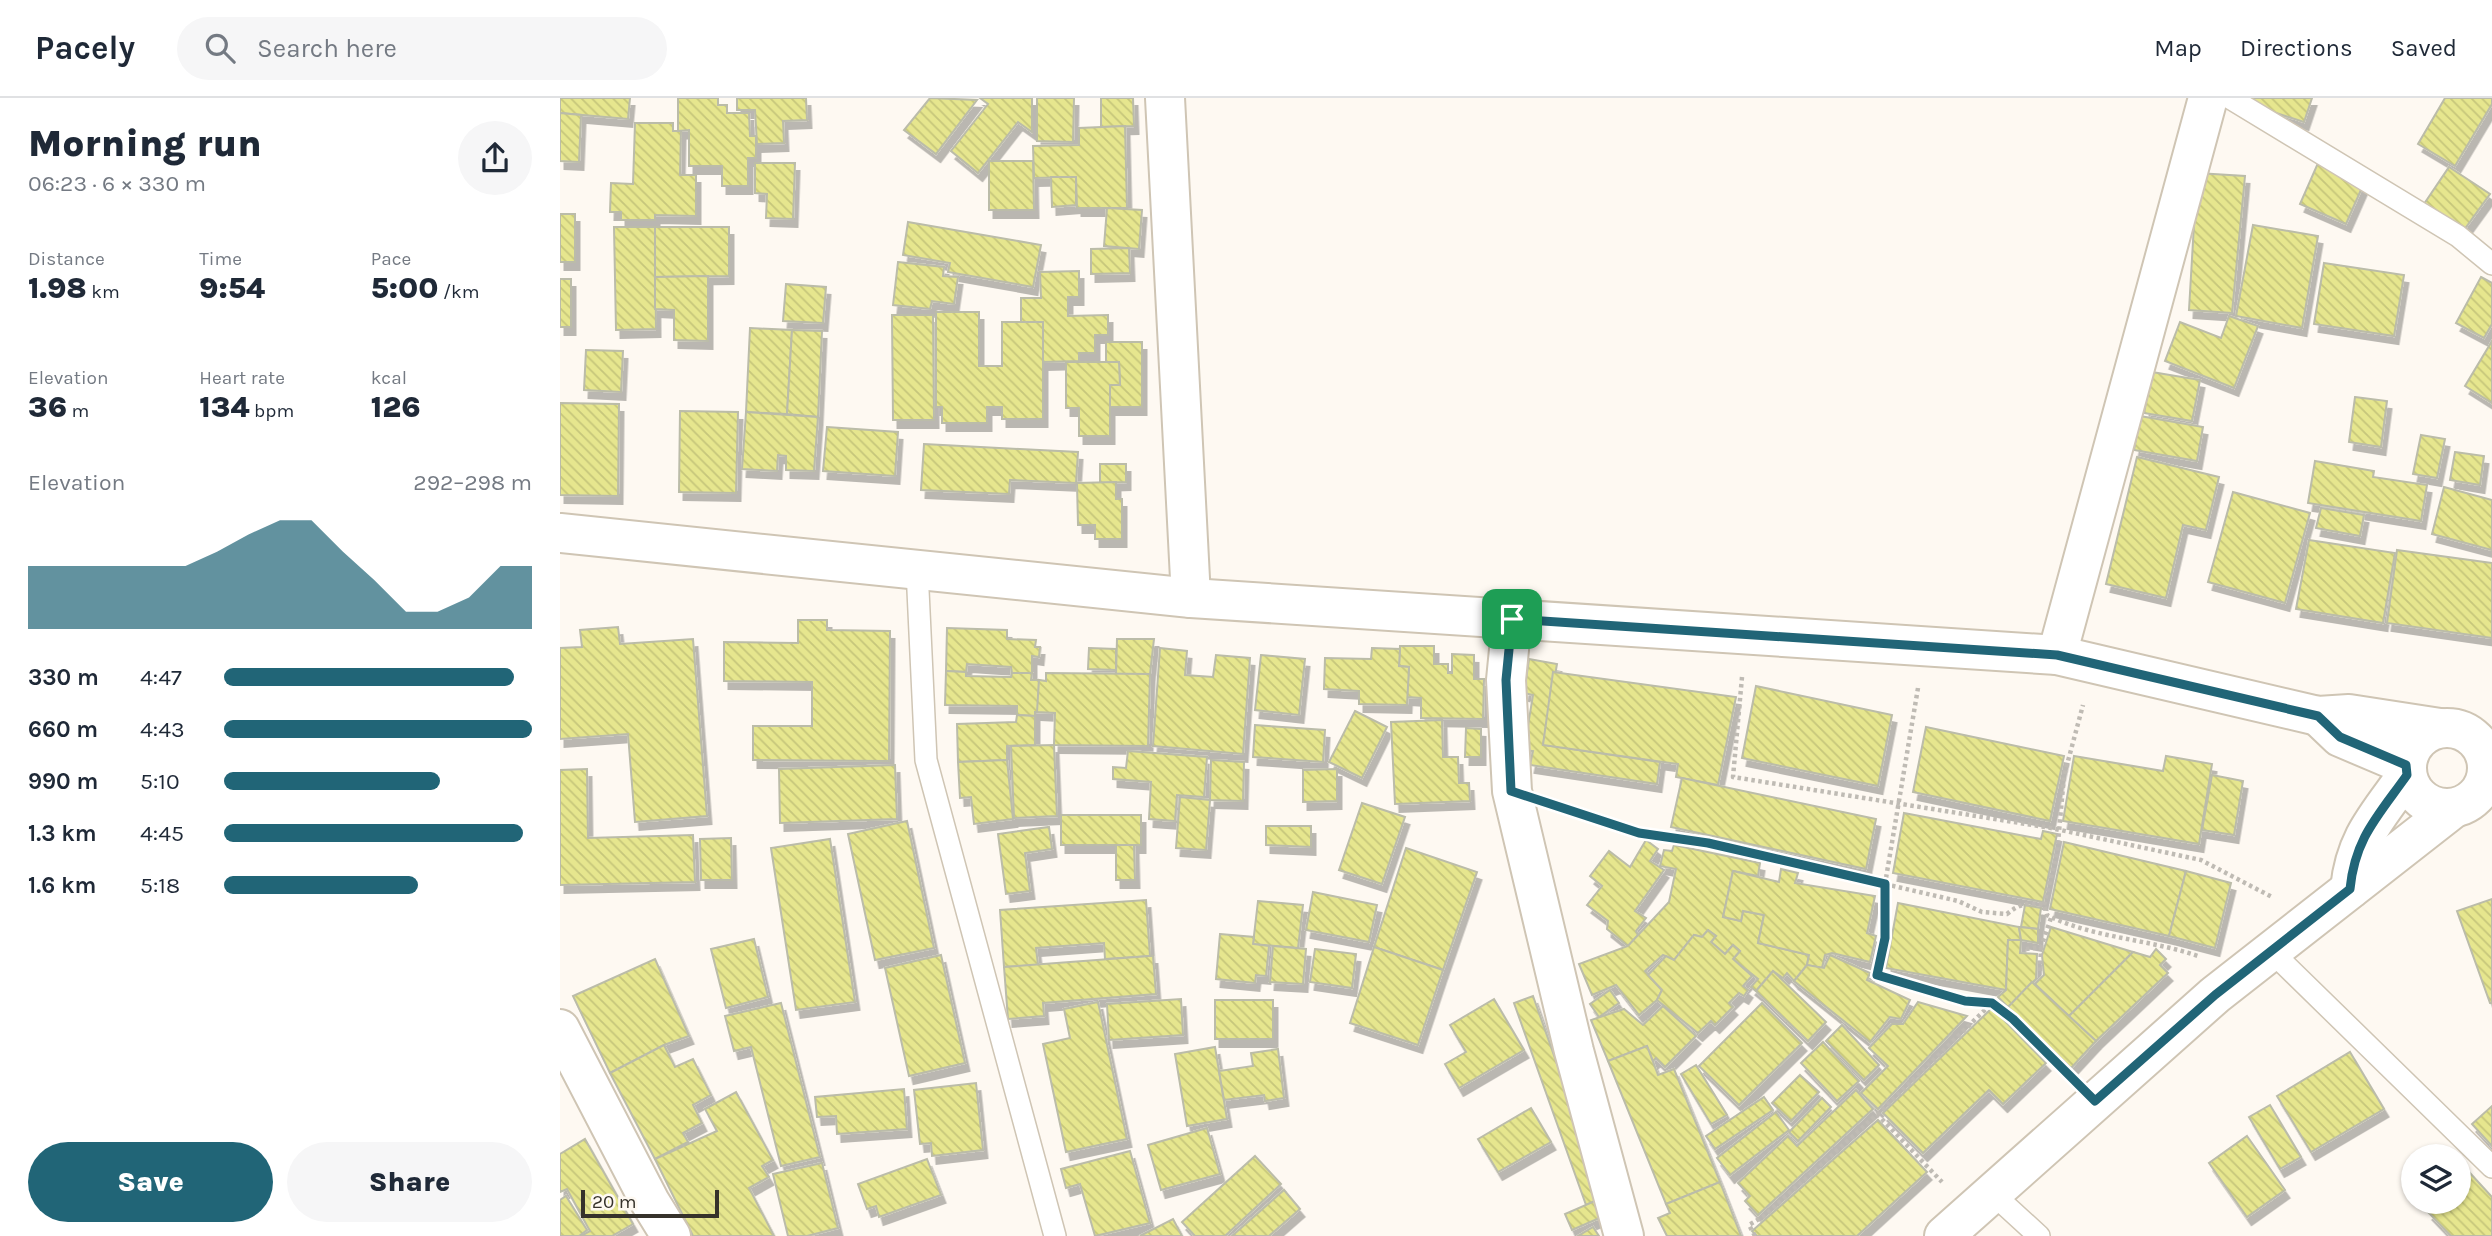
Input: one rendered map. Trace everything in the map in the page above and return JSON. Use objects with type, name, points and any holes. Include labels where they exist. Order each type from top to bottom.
[{"type":"main road","points":[[1165,98],[1191,597]]},
{"type":"main road","points":[[2057,655],[2208,98]]},
{"type":"main road","points":[[560,533],[1191,597],[2057,655],[2318,716],[2349,714],[2464,727],[2478,742],[2487,761],[2488,779],[2474,799],[2454,808],[2258,961],[1969,1214]]},
{"type":"main road","points":[[1512,619],[1506,680],[1511,791],[1574,1051],[1624,1236]]},
{"type":"main road","points":[[2318,716],[2340,737],[2407,770],[2416,794],[2434,806],[2454,808]]},
{"type":"main road","points":[[2350,889],[2359,842],[2407,770],[2412,748],[2424,735],[2464,727]]},
{"type":"main road","points":[[560,1028],[650,1202],[671,1236]]},
{"type":"lane","points":[[2230,98],[2458,236],[2492,264]]},
{"type":"lane","points":[[917,569],[926,760],[1055,1236]]},
{"type":"lane","points":[[2258,961],[2492,1167]]},
{"type":"lane","points":[[1969,1214],[2039,1236]]},
{"type":"path","points":[[1746,635],[1732,777],[2059,829],[2201,860],[2314,918]]},
{"type":"path","points":[[1925,646],[1885,884],[1885,938],[1877,975],[1965,1001],[1992,1003],[2013,1019],[2095,1101]]},
{"type":"path","points":[[2094,664],[2064,776],[2057,854],[2044,905],[2047,915],[2164,944],[2258,961]]},
{"type":"path","points":[[1511,791],[1639,833],[1708,843],[1958,901],[1982,912],[2007,915],[2017,906],[2031,902],[2044,905]]},
{"type":"path","points":[[2040,971],[2041,947],[2051,918]]},
{"type":"path","points":[[2025,949],[2041,947]]},
{"type":"path","points":[[1755,1236],[1749,1225],[1764,1216],[1877,1114],[1992,1003]]},
{"type":"path","points":[[1877,1114],[1969,1214]]},
{"type":"building","points":[[560,98],[630,98],[628,119],[560,113]]},
{"type":"building","points":[[678,98],[718,98],[718,105],[727,105],[727,113],[749,113],[750,136],[756,136],[756,158],[748,158],[748,186],[722,186],[722,166],[689,166],[689,130],[678,131]]},
{"type":"building","points":[[737,98],[806,98],[807,120],[783,121],[784,143],[757,144],[755,110],[737,110]]},
{"type":"building","points":[[930,98],[977,100],[936,154],[904,130]]},
{"type":"building","points":[[980,98],[1032,98],[1032,132],[1018,122],[978,173],[951,151],[988,104]]},
{"type":"building","points":[[1037,98],[1074,98],[1073,142],[1037,141]]},
{"type":"building","points":[[1101,98],[1133,98],[1134,126],[1101,127]]},
{"type":"building","points":[[2247,98],[2312,98],[2304,122],[2245,103]]},
{"type":"building","points":[[2445,98],[2492,98],[2492,104],[2455,166],[2418,144]]},
{"type":"building","points":[[560,113],[581,115],[579,162],[560,161]]},
{"type":"building","points":[[635,123],[673,123],[673,131],[681,131],[680,175],[696,175],[696,216],[655,215],[655,220],[621,220],[621,212],[610,212],[611,183],[633,184]]},
{"type":"building","points":[[1125,126],[1127,208],[1077,208],[1076,177],[1034,178],[1033,146],[1079,145],[1079,128]]},
{"type":"building","points":[[989,161],[1033,161],[1034,210],[989,210]]},
{"type":"building","points":[[755,163],[795,163],[793,219],[766,218],[767,194],[755,193]]},
{"type":"building","points":[[2318,163],[2364,183],[2346,224],[2300,204]]},
{"type":"building","points":[[2449,167],[2490,194],[2464,230],[2424,204]]},
{"type":"building","points":[[2197,173],[2245,176],[2232,313],[2189,310]]},
{"type":"building","points":[[1051,177],[1076,177],[1076,205],[1052,207]]},
{"type":"building","points":[[1107,208],[1142,210],[1139,249],[1104,246]]},
{"type":"building","points":[[560,214],[575,214],[575,262],[560,262]]},
{"type":"building","points":[[908,222],[1041,245],[1033,287],[948,272],[950,263],[903,255]]},
{"type":"building","points":[[2253,225],[2318,236],[2302,328],[2236,316]]},
{"type":"building","points":[[614,227],[655,227],[656,329],[616,330]]},
{"type":"building","points":[[655,227],[729,227],[729,276],[655,277]]},
{"type":"building","points":[[1129,248],[1130,273],[1091,274],[1091,249]]},
{"type":"building","points":[[898,262],[944,267],[943,276],[958,277],[954,304],[932,301],[930,309],[893,305]]},
{"type":"building","points":[[2324,263],[2404,275],[2394,336],[2314,324]]},
{"type":"building","points":[[1079,271],[1079,297],[1068,297],[1068,316],[1108,315],[1108,335],[1095,335],[1095,353],[1079,353],[1079,361],[1043,362],[1043,322],[1021,322],[1021,298],[1041,298],[1040,272]]},
{"type":"building","points":[[708,276],[708,341],[674,340],[674,310],[655,309],[655,277]]},
{"type":"building","points":[[2481,277],[2492,283],[2492,324],[2484,338],[2456,323]]},
{"type":"building","points":[[560,279],[571,279],[571,327],[560,327]]},
{"type":"building","points":[[786,284],[826,287],[823,323],[783,321]]},
{"type":"building","points":[[936,312],[979,312],[979,366],[1002,366],[1002,322],[1043,322],[1043,419],[1002,419],[1002,407],[987,407],[987,423],[942,423],[942,407],[936,407]]},
{"type":"building","points":[[892,315],[933,315],[934,420],[893,420]]},
{"type":"building","points":[[2229,316],[2258,326],[2234,388],[2165,361],[2180,322],[2221,338]]},
{"type":"building","points":[[750,328],[792,330],[787,414],[746,412]]},
{"type":"building","points":[[792,330],[822,331],[818,417],[787,414]]},
{"type":"building","points":[[2492,341],[2492,403],[2465,386]]},
{"type":"building","points":[[1106,342],[1142,342],[1142,407],[1110,407],[1110,385],[1120,385],[1119,362],[1106,362]]},
{"type":"building","points":[[586,350],[623,351],[621,392],[584,390]]},
{"type":"building","points":[[1066,362],[1119,362],[1120,385],[1110,385],[1110,436],[1079,436],[1079,408],[1066,408]]},
{"type":"building","points":[[2152,372],[2200,380],[2192,421],[2144,413]]},
{"type":"building","points":[[2355,397],[2387,401],[2381,447],[2349,442]]},
{"type":"building","points":[[560,403],[619,404],[618,496],[560,495]]},
{"type":"building","points":[[680,411],[738,412],[736,493],[679,492]]},
{"type":"building","points":[[746,412],[818,417],[814,471],[786,470],[786,456],[778,455],[777,471],[742,469]]},
{"type":"building","points":[[2140,416],[2203,427],[2197,461],[2134,450]]},
{"type":"building","points":[[827,427],[898,432],[895,476],[823,471]]},
{"type":"building","points":[[2421,435],[2445,439],[2437,478],[2413,474]]},
{"type":"building","points":[[924,444],[1078,452],[1076,483],[1010,480],[1009,494],[921,490]]},
{"type":"building","points":[[2455,452],[2484,456],[2480,485],[2450,480]]},
{"type":"building","points":[[2137,457],[2219,477],[2206,530],[2183,525],[2166,598],[2106,584]]},
{"type":"building","points":[[2315,461],[2374,471],[2373,477],[2427,485],[2421,521],[2308,503]]},
{"type":"building","points":[[1100,464],[1126,464],[1126,482],[1100,483]]},
{"type":"building","points":[[1116,482],[1116,499],[1122,499],[1122,539],[1095,539],[1095,525],[1078,525],[1077,483]]},
{"type":"building","points":[[2444,487],[2492,500],[2492,550],[2432,534]]},
{"type":"building","points":[[2233,492],[2310,513],[2285,603],[2208,582]]},
{"type":"building","points":[[2321,508],[2364,515],[2360,536],[2316,528]]},
{"type":"building","points":[[2309,540],[2395,553],[2383,623],[2296,609]]},
{"type":"building","points":[[2397,550],[2492,563],[2492,638],[2387,623]]},
{"type":"building","points":[[798,620],[827,620],[827,630],[890,631],[889,761],[753,760],[753,726],[812,726],[812,682],[724,681],[724,642],[798,643]]},
{"type":"building","points":[[618,627],[620,644],[693,639],[707,816],[635,822],[628,734],[560,739],[560,648],[582,647],[580,630]]},
{"type":"building","points":[[947,628],[1007,630],[1007,639],[1036,640],[1035,647],[1040,647],[1039,657],[1032,656],[1032,673],[1012,673],[1011,667],[967,664],[966,672],[946,671]]},
{"type":"building","points":[[1117,639],[1154,639],[1150,674],[1116,674]]},
{"type":"building","points":[[1400,646],[1434,646],[1434,664],[1448,664],[1448,673],[1452,673],[1452,654],[1474,655],[1474,679],[1484,679],[1483,719],[1421,718],[1421,698],[1407,697],[1409,667],[1399,666]]},
{"type":"building","points":[[1089,648],[1116,649],[1116,670],[1088,669]]},
{"type":"building","points":[[1160,648],[1187,651],[1185,675],[1213,677],[1216,655],[1250,658],[1243,754],[1153,746]]},
{"type":"building","points":[[1372,648],[1400,649],[1399,666],[1409,667],[1407,705],[1359,704],[1359,691],[1324,689],[1325,658],[1371,659]]},
{"type":"building","points":[[1261,655],[1305,659],[1299,715],[1255,710]]},
{"type":"building","points":[[1529,659],[1557,664],[1543,745],[1660,762],[1657,784],[1530,765],[1533,751],[1524,750],[1533,695],[1524,693]]},
{"type":"building","points":[[946,671],[966,672],[966,676],[1011,677],[1012,673],[1032,673],[1031,680],[1039,680],[1038,712],[1035,712],[1035,716],[1017,715],[1017,706],[945,705]]},
{"type":"building","points":[[1553,672],[1736,697],[1718,785],[1676,777],[1678,764],[1543,745]]},
{"type":"building","points":[[1046,673],[1150,674],[1148,746],[1054,745],[1055,713],[1037,712],[1039,680],[1046,681]]},
{"type":"building","points":[[1756,686],[1892,715],[1878,786],[1742,758]]},
{"type":"building","points":[[1355,711],[1387,727],[1362,778],[1329,762]]},
{"type":"building","points":[[1017,715],[1035,716],[1035,745],[1007,746],[1007,760],[958,762],[957,724],[1016,722]]},
{"type":"building","points":[[1442,720],[1443,757],[1458,757],[1459,783],[1469,783],[1470,801],[1395,804],[1391,722]]},
{"type":"building","points":[[1255,725],[1325,730],[1323,762],[1253,757]]},
{"type":"building","points":[[1926,727],[2064,756],[2050,821],[1913,792]]},
{"type":"building","points":[[1466,728],[1481,729],[1481,757],[1465,757]]},
{"type":"building","points":[[1054,745],[1057,816],[1014,818],[1011,746]]},
{"type":"building","points":[[1128,751],[1207,757],[1204,797],[1177,795],[1175,821],[1149,819],[1151,782],[1113,779],[1113,767],[1126,768]]},
{"type":"building","points":[[2074,756],[2163,771],[2166,756],[2212,764],[2199,844],[2063,821]]},
{"type":"building","points":[[1007,760],[1013,819],[974,824],[971,797],[960,798],[958,762]]},
{"type":"building","points":[[1211,760],[1244,762],[1243,801],[1210,800]]},
{"type":"building","points":[[895,765],[897,819],[780,823],[779,769]]},
{"type":"building","points":[[587,769],[588,838],[693,835],[695,882],[560,885],[560,770]]},
{"type":"building","points":[[1337,769],[1337,801],[1303,802],[1303,770]]},
{"type":"building","points":[[2212,775],[2243,781],[2234,835],[2202,830]]},
{"type":"building","points":[[1682,778],[1876,819],[1866,869],[1671,827]]},
{"type":"building","points":[[1180,797],[1210,800],[1206,850],[1176,848]]},
{"type":"building","points":[[1362,803],[1405,817],[1382,884],[1339,870]]},
{"type":"building","points":[[1904,813],[2041,839],[2043,831],[2057,834],[2043,902],[1893,873]]},
{"type":"building","points":[[1061,815],[1141,815],[1141,845],[1061,845]]},
{"type":"building","points":[[907,821],[934,948],[875,960],[848,834]]},
{"type":"building","points":[[1266,826],[1311,826],[1311,847],[1266,845]]},
{"type":"building","points":[[1049,827],[1052,849],[1025,853],[1030,891],[1006,894],[998,834]]},
{"type":"building","points":[[731,838],[732,880],[701,880],[700,839]]},
{"type":"building","points":[[830,839],[855,1002],[796,1010],[771,848]]},
{"type":"building","points":[[1646,840],[1658,849],[1650,861],[1664,870],[1635,911],[1646,918],[1636,931],[1638,935],[1628,946],[1607,929],[1608,921],[1587,905],[1602,886],[1590,876],[1609,851],[1630,867]]},
{"type":"building","points":[[2064,842],[2186,871],[2169,936],[2050,909]]},
{"type":"building","points":[[1116,845],[1134,845],[1135,880],[1116,880]]},
{"type":"building","points":[[1674,845],[1760,863],[1758,876],[1733,871],[1723,917],[1741,921],[1743,911],[1764,915],[1758,943],[1809,955],[1807,965],[1794,981],[1787,973],[1783,978],[1773,971],[1756,991],[1751,987],[1758,979],[1733,959],[1740,951],[1733,945],[1725,954],[1711,942],[1716,936],[1708,930],[1702,937],[1694,935],[1674,960],[1663,955],[1645,971],[1662,990],[1657,1000],[1639,1015],[1616,985],[1592,995],[1579,964],[1628,946],[1669,902],[1676,869],[1660,866],[1664,850],[1672,851]]},
{"type":"building","points":[[1406,848],[1477,872],[1443,970],[1374,947]]},
{"type":"building","points":[[1781,869],[1798,873],[1795,883],[1875,896],[1867,933],[1876,936],[1870,962],[1832,953],[1825,955],[1822,968],[1807,965],[1809,955],[1758,943],[1764,915],[1743,911],[1741,921],[1723,917],[1733,871],[1779,882]]},
{"type":"building","points":[[2186,871],[2231,883],[2215,948],[2169,936]]},
{"type":"building","points":[[1313,892],[1377,905],[1369,942],[1306,930]]},
{"type":"building","points":[[2492,899],[2492,1003],[2490,1003],[2457,911]]},
{"type":"building","points":[[1146,900],[1150,956],[1105,959],[1104,943],[1036,948],[1038,965],[1004,967],[1000,910]]},
{"type":"building","points":[[1258,901],[1303,905],[1298,948],[1253,944]]},
{"type":"building","points":[[1898,903],[2019,927],[2021,940],[2008,940],[2006,990],[1886,968]]},
{"type":"building","points":[[2025,905],[2041,908],[2038,929],[2021,927]]},
{"type":"building","points":[[2019,927],[2038,929],[2038,943],[2021,940]]},
{"type":"building","points":[[2051,927],[2133,952],[2069,1016],[2035,984],[2044,975],[2042,955]]},
{"type":"building","points":[[1708,930],[1716,936],[1711,942],[1725,954],[1733,945],[1740,951],[1733,959],[1752,976],[1743,986],[1748,990],[1744,996],[1739,993],[1729,1003],[1733,1007],[1715,1025],[1711,1021],[1698,1033],[1657,1000],[1662,990],[1648,975],[1666,956],[1674,960],[1694,935],[1702,937]]},
{"type":"building","points":[[1220,934],[1254,937],[1253,944],[1269,946],[1266,976],[1256,975],[1255,983],[1216,979]]},
{"type":"building","points":[[754,939],[768,997],[726,1008],[711,949]]},
{"type":"building","points":[[2008,940],[2021,940],[2020,953],[2037,954],[2036,979],[2008,1007],[1998,997],[2006,990]]},
{"type":"building","points":[[1273,946],[1306,949],[1303,984],[1270,982]]},
{"type":"building","points":[[1374,947],[1443,970],[1418,1045],[1350,1023]]},
{"type":"building","points":[[1315,949],[1356,954],[1352,988],[1310,982]]},
{"type":"building","points":[[2156,949],[2166,959],[2160,965],[2168,973],[2096,1041],[2069,1016],[2133,952],[2150,957]]},
{"type":"building","points":[[941,955],[965,1063],[909,1076],[885,968]]},
{"type":"building","points":[[1830,955],[1870,973],[1867,980],[1910,1000],[1901,1019],[1890,1017],[1870,1042],[1794,981],[1807,965],[1824,968]]},
{"type":"building","points":[[1153,956],[1156,994],[1043,1003],[1044,1016],[1008,1019],[1004,967]]},
{"type":"building","points":[[655,959],[689,1036],[664,1045],[610,1073],[573,996]]},
{"type":"building","points":[[1773,971],[1826,1022],[1808,1041],[1756,991]]},
{"type":"building","points":[[2032,982],[2096,1041],[2071,1068],[2008,1007]]},
{"type":"building","points":[[1610,990],[1619,1003],[1599,1017],[1590,1004]]},
{"type":"building","points":[[1533,996],[1604,1197],[1586,1205],[1514,1003]]},
{"type":"building","points":[[1181,999],[1183,1035],[1109,1040],[1107,1004]]},
{"type":"building","points":[[1494,999],[1524,1050],[1459,1088],[1445,1064],[1466,1052],[1450,1025]]},
{"type":"building","points":[[1215,1000],[1273,1000],[1273,1039],[1215,1039]]},
{"type":"building","points":[[1098,1002],[1127,1139],[1066,1152],[1043,1044],[1070,1038],[1064,1009]]},
{"type":"building","points":[[1918,1002],[1967,1016],[1878,1109],[1861,1093],[1888,1066],[1869,1048],[1892,1024],[1903,1024]]},
{"type":"building","points":[[781,1003],[820,1157],[781,1166],[751,1047],[734,1051],[725,1016]]},
{"type":"building","points":[[1762,1003],[1802,1043],[1739,1105],[1699,1066]]},
{"type":"building","points":[[1663,1006],[1696,1036],[1665,1067],[1656,1058],[1653,1061],[1647,1046],[1608,1061],[1591,1020],[1624,1009],[1643,1025]]},
{"type":"building","points":[[1992,1008],[2046,1063],[2003,1104],[1989,1090],[1923,1153],[1883,1113]]},
{"type":"building","points":[[1842,1025],[1879,1065],[1864,1080],[1826,1041]]},
{"type":"building","points":[[1823,1042],[1859,1081],[1837,1101],[1801,1063]]},
{"type":"building","points":[[664,1045],[675,1067],[693,1059],[711,1095],[693,1105],[702,1123],[683,1133],[688,1142],[655,1159],[610,1073]]},
{"type":"building","points":[[1647,1046],[1658,1075],[1674,1069],[1720,1182],[1666,1204],[1608,1061]]},
{"type":"building","points":[[1215,1047],[1227,1119],[1187,1126],[1175,1054]]},
{"type":"building","points":[[1278,1049],[1284,1098],[1265,1101],[1264,1095],[1224,1100],[1219,1071],[1253,1066],[1251,1053]]},
{"type":"building","points":[[2350,1052],[2384,1109],[2311,1152],[2277,1096]]},
{"type":"building","points":[[1696,1065],[1727,1115],[1711,1124],[1681,1074]]},
{"type":"building","points":[[1800,1075],[1819,1092],[1791,1121],[1772,1103]]},
{"type":"building","points":[[976,1083],[983,1150],[932,1156],[931,1143],[920,1144],[914,1090]]},
{"type":"building","points":[[904,1089],[907,1129],[837,1134],[836,1116],[817,1117],[815,1097]]},
{"type":"building","points":[[1856,1090],[1873,1109],[1758,1215],[1745,1201],[1750,1196],[1738,1183],[1788,1136],[1797,1146]]},
{"type":"building","points":[[736,1092],[773,1160],[762,1166],[769,1177],[749,1188],[774,1236],[693,1236],[655,1159],[717,1131],[705,1109]]},
{"type":"building","points":[[1764,1097],[1773,1110],[1715,1149],[1706,1136]]},
{"type":"building","points":[[1822,1098],[1831,1107],[1798,1141],[1789,1132]]},
{"type":"building","points":[[2270,1105],[2301,1157],[2280,1169],[2249,1117]]},
{"type":"building","points":[[2492,1106],[2492,1146],[2472,1124]]},
{"type":"building","points":[[1531,1108],[1551,1142],[1498,1172],[1478,1139]]},
{"type":"building","points":[[1776,1112],[1789,1130],[1730,1175],[1717,1158]]},
{"type":"building","points":[[1878,1120],[1927,1172],[1857,1236],[1757,1236],[1752,1231]]},
{"type":"building","points":[[1207,1128],[1220,1174],[1161,1190],[1148,1145]]},
{"type":"building","points":[[2247,1136],[2285,1190],[2247,1217],[2209,1163]]},
{"type":"building","points":[[585,1139],[633,1224],[612,1236],[581,1236],[590,1231],[567,1189],[560,1192],[560,1154]]},
{"type":"building","points":[[1130,1151],[1150,1223],[1095,1236],[1080,1184],[1066,1188],[1061,1169]]},
{"type":"building","points":[[1255,1156],[1281,1184],[1225,1236],[1195,1236],[1182,1222]]},
{"type":"building","points":[[927,1159],[941,1195],[879,1217],[876,1206],[867,1209],[858,1184]]},
{"type":"building","points":[[822,1163],[838,1228],[807,1236],[788,1236],[773,1174]]},
{"type":"building","points":[[2471,1174],[2492,1197],[2492,1236],[2451,1236],[2430,1214],[2471,1214]]},
{"type":"building","points":[[1720,1182],[1741,1236],[1667,1236],[1658,1218],[1670,1213],[1666,1204]]},
{"type":"building","points":[[1284,1190],[1300,1209],[1269,1236],[1232,1236]]},
{"type":"building","points":[[566,1196],[587,1230],[579,1236],[560,1236],[560,1200]]},
{"type":"building","points":[[1604,1197],[1611,1213],[1572,1230],[1565,1214]]},
{"type":"building","points":[[1173,1219],[1182,1236],[1140,1236]]},
{"type":"building","points":[[1593,1227],[1599,1236],[1578,1236]]},
{"type":"route","points":[[1512,619],[2057,655],[2318,716],[2340,737],[2406,765],[2407,775],[2359,842],[2350,889],[2215,995],[2095,1101],[2013,1019],[1992,1003],[1965,1001],[1877,975],[1885,938],[1885,884],[1708,843],[1639,833],[1511,791],[1506,680],[1512,619]]}]
